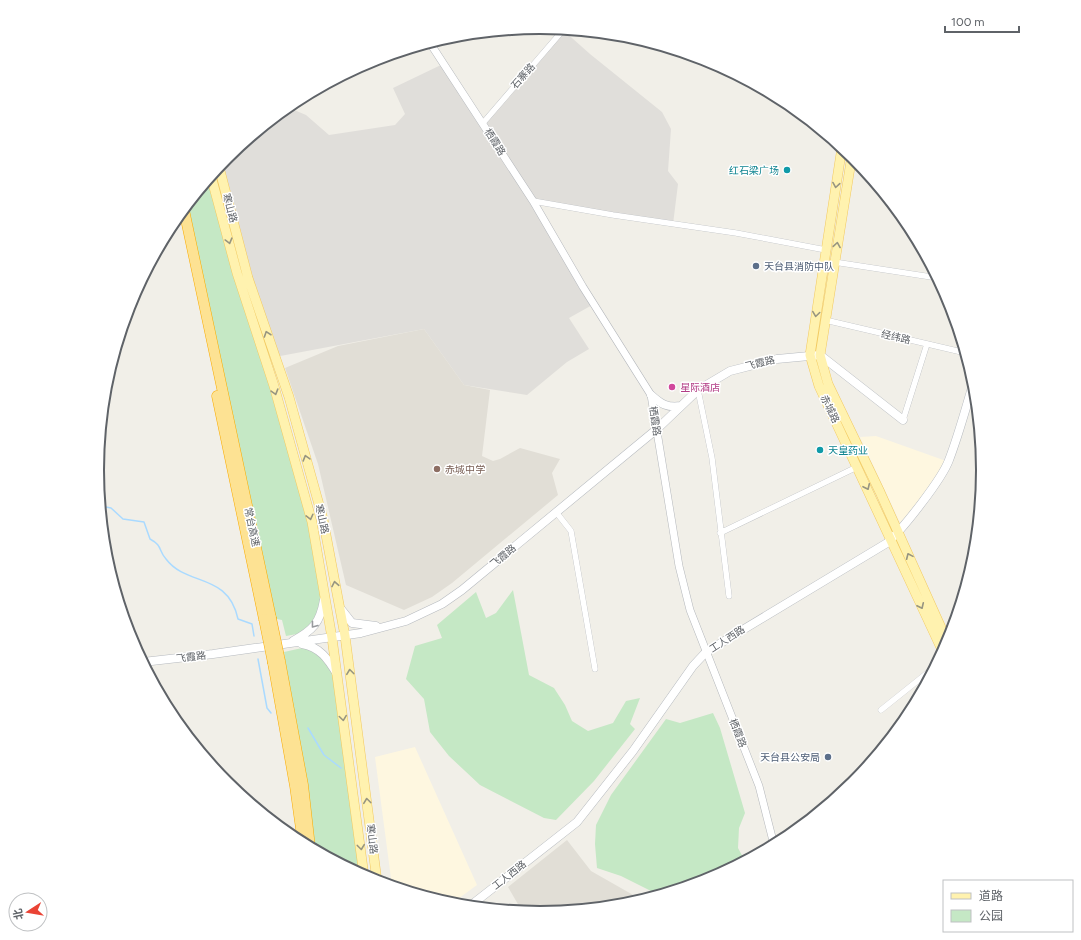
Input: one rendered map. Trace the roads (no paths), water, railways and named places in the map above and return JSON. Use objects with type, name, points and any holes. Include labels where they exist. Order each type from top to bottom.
[{"type":"highway","name":"常台高速","points":[[186,218],[268,619],[276,662],[302,835]]},
{"type":"highway","name":"常台高速","points":[[180,225],[268,619]]},
{"type":"highway","name":"常台高速","points":[[276,662],[303,785],[309,840]]},
{"type":"main road","name":"赤城路","points":[[841,154],[826,250],[815,355],[819,386],[940,645]]},
{"type":"main road","name":"赤城路","points":[[851,164],[825,320],[815,355],[944,634]]},
{"type":"main road","name":"寒山路","points":[[221,174],[248,278],[289,397],[323,519],[346,636],[376,874]]},
{"type":"main road","name":"寒山路","points":[[213,183],[238,273],[274,386],[312,522],[332,638],[363,868]]},
{"type":"main road","points":[[831,215],[842,216]]},
{"type":"main road","points":[[815,355],[903,420]]},
{"type":"main road","name":"飞霞路","points":[[148,661],[346,636],[406,621],[442,604],[462,590],[657,429],[698,390],[730,371],[777,359],[815,355]]},
{"type":"main road","points":[[651,395],[660,403],[665,405],[671,407],[681,406]]},
{"type":"main road","name":"工人西路","points":[[476,901],[577,822],[633,751],[693,666],[706,652],[891,540],[924,499],[949,462],[970,395]]},
{"type":"main road","points":[[844,438],[852,434]]},
{"type":"main road","points":[[291,643],[315,626],[322,612],[325,598]]},
{"type":"main road","points":[[340,608],[352,623],[364,626],[385,627]]},
{"type":"main road","points":[[348,653],[350,644],[361,633]]},
{"type":"main road","points":[[291,643],[311,646],[326,656],[337,674]]},
{"type":"street","name":"石寨路","points":[[483,123],[559,35]]},
{"type":"street","name":"栖霞路","points":[[433,48],[533,201],[583,287],[651,395],[679,566],[690,610],[759,786],[773,839]]},
{"type":"street","points":[[533,201],[613,215],[736,233],[826,250]]},
{"type":"street","points":[[834,262],[932,277]]},
{"type":"street","name":"经纬路","points":[[825,320],[959,352]]},
{"type":"street","points":[[903,420],[927,344]]},
{"type":"street","points":[[698,390],[712,458],[720,533],[729,596]]},
{"type":"street","points":[[720,533],[858,467]]},
{"type":"street","points":[[556,512],[571,531],[595,669]]},
{"type":"street","points":[[881,710],[926,674]]},
{"type":"waterway","points":[[106,507],[111,508],[123,519],[144,522],[150,539],[159,546],[166,559],[175,568],[185,574],[206,582],[225,594],[233,604],[238,619],[252,624],[254,636]]},
{"type":"waterway","points":[[258,659],[267,708],[271,713]]},
{"type":"waterway","points":[[308,728],[324,755],[341,768]]},
{"type":"place","name":"红石梁广场","points":[[787,170]]},
{"type":"place","name":"天台县消防中队","points":[[756,266]]},
{"type":"place","name":"星际酒店","points":[[672,387]]},
{"type":"place","name":"天皇药业","points":[[820,450]]},
{"type":"place","name":"赤城中学","points":[[437,469]]},
{"type":"place","name":"天台县公安局","points":[[828,757]]}]
